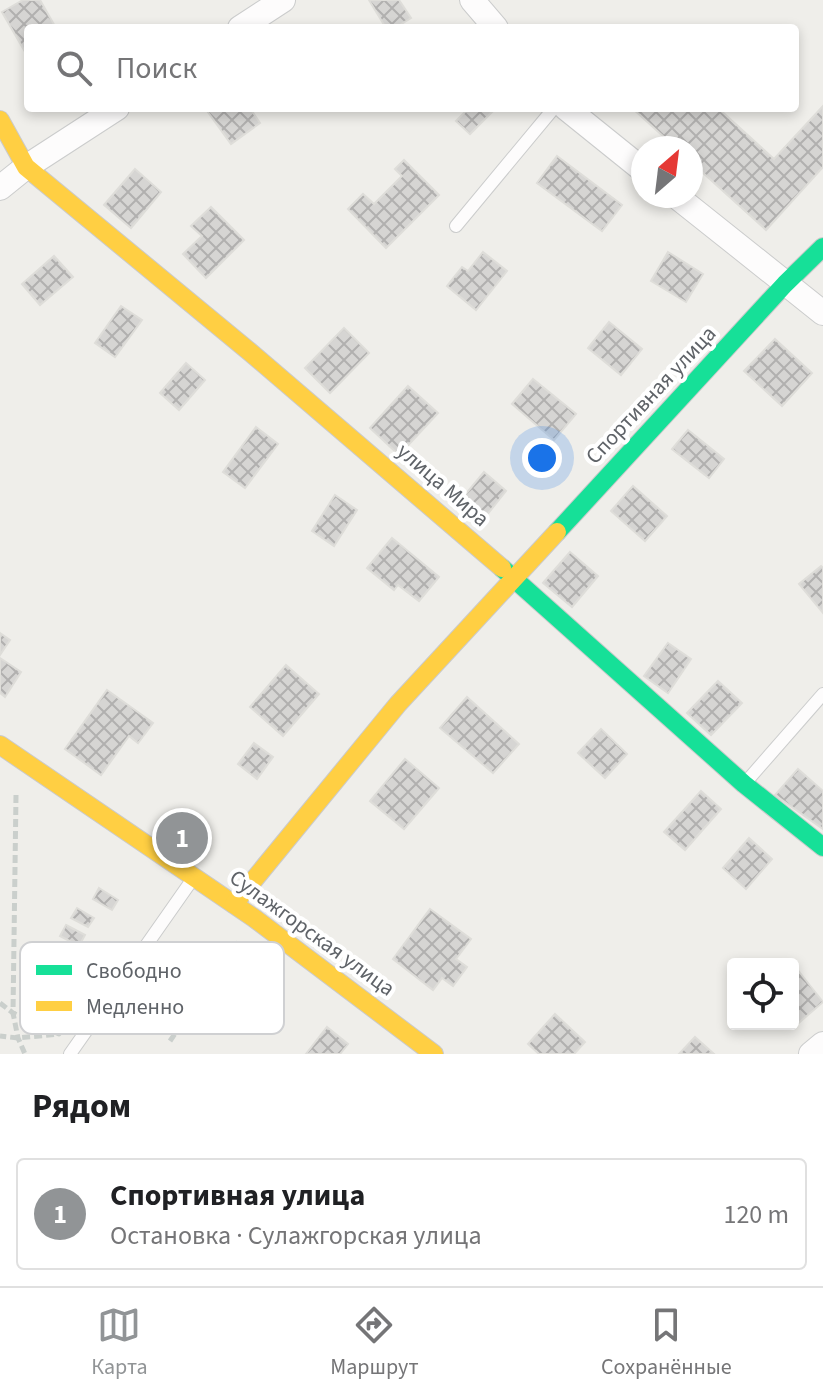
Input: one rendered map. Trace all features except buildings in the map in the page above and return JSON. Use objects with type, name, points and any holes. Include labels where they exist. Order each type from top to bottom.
[{"type":"street","points":[[246,24],[283,0]]},
{"type":"street","points":[[472,0],[493,24]]},
{"type":"street","points":[[0,188],[26,167],[111,112]]},
{"type":"street","points":[[571,112],[631,160]]},
{"type":"street","points":[[0,120],[26,167]]},
{"type":"street","name":"улица Мира","points":[[26,167],[250,352],[514,578],[744,784],[823,847]]},
{"type":"street","points":[[691,208],[823,313]]},
{"type":"street","name":"Спортивная улица","points":[[234,904],[398,704],[785,284],[823,247]]},
{"type":"street","name":"Сулажгорская улица","points":[[0,745],[254,918],[434,1054]]},
{"type":"street","points":[[811,1054],[823,1044]]},
{"type":"lane","points":[[456,226],[551,112]]},
{"type":"lane","points":[[744,784],[823,694]]},
{"type":"lane","points":[[148,942],[194,877]]},
{"type":"lane","points":[[70,1054],[84,1034]]},
{"type":"path","points":[[17,758],[13,1013],[25,1054]]},
{"type":"path","points":[[238,942],[254,918]]},
{"type":"path","points":[[0,1003],[20,1016]]},
{"type":"path","points":[[0,1036],[18,1038],[59,1034]]},
{"type":"path","points":[[170,1041],[175,1034]]},
{"type":"traffic: fast","points":[[557,532],[785,284],[823,247]]},
{"type":"traffic: fast","points":[[502,568],[744,784],[823,847]]},
{"type":"traffic: slow","points":[[0,120],[26,167],[250,352],[502,568]]},
{"type":"traffic: slow","points":[[234,904],[398,704],[557,532]]},
{"type":"traffic: slow","points":[[0,745],[254,918],[434,1054]]},
{"type":"place","name":"Спортивная улица","points":[[182,838]]}]
